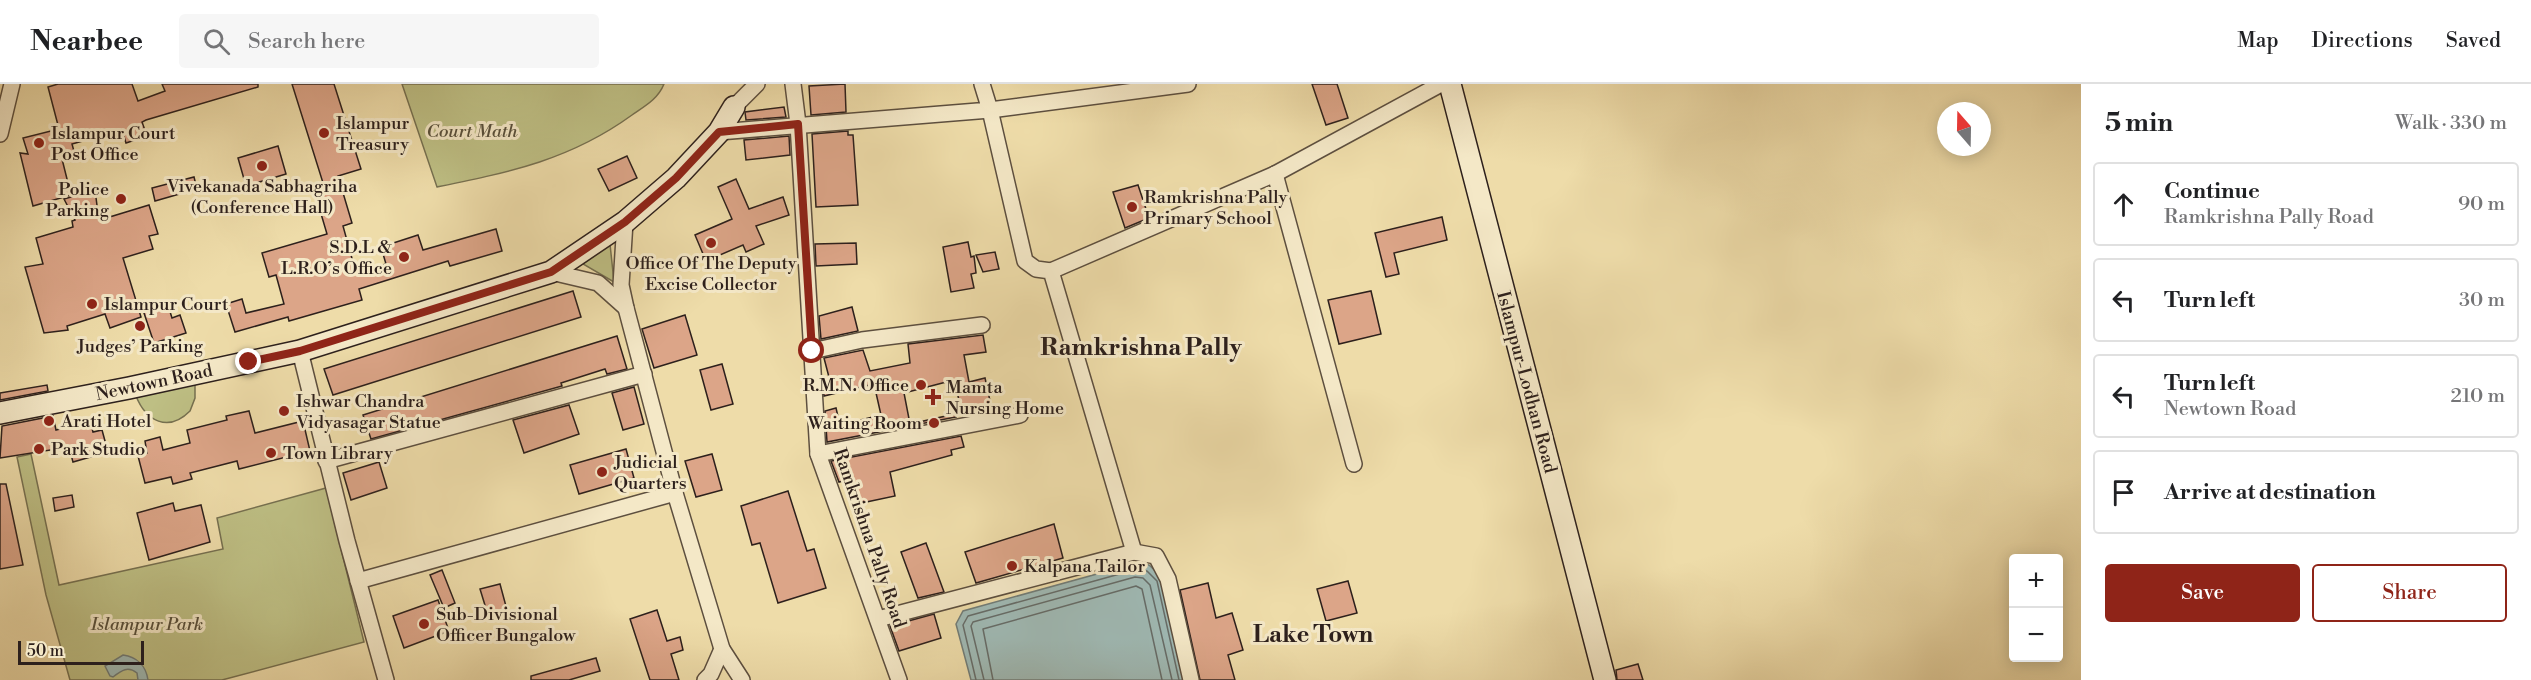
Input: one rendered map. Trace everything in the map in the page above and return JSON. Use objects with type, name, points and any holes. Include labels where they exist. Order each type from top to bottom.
[{"type":"street","points":[[0,134],[12,84]]},
{"type":"street","points":[[734,107],[741,84]]},
{"type":"street","points":[[734,107],[757,84]]},
{"type":"street","name":"Ramkrishna Pally Road","points":[[793,84],[798,124],[818,454],[899,680]]},
{"type":"street","points":[[982,84],[1025,261],[1036,268],[1051,271],[1275,174],[1441,84]]},
{"type":"street","points":[[719,132],[990,110],[1122,89],[1188,84]]},
{"type":"street","name":"Islampur-Lodhan Road","points":[[1450,84],[1605,680]]},
{"type":"street","name":"Newtown Road","points":[[0,413],[300,351],[551,272],[625,222],[676,178],[719,132],[734,107]]},
{"type":"street","points":[[1275,174],[1354,464]]},
{"type":"street","points":[[625,222],[621,285],[626,308],[675,493],[722,649],[742,680]]},
{"type":"street","points":[[1051,271],[1134,552]]},
{"type":"street","points":[[551,272],[598,283],[626,308]]},
{"type":"street","points":[[812,351],[862,340],[982,325]]},
{"type":"street","points":[[300,351],[358,581],[386,680]]},
{"type":"street","points":[[327,461],[644,374]]},
{"type":"street","points":[[818,454],[1020,415]]},
{"type":"street","points":[[358,581],[675,493]]},
{"type":"street","points":[[878,619],[1134,552],[1156,556],[1168,579],[1191,680]]},
{"type":"street","points":[[705,680],[711,674],[722,649]]},
{"type":"green space","name":"Court Math","points":[[402,84],[664,84],[655,98],[646,105],[609,130],[562,154],[490,176],[437,187]]},
{"type":"green space","points":[[610,244],[614,282],[583,264]]},
{"type":"green space","points":[[195,384],[195,398],[190,411],[182,418],[166,423],[152,418],[140,405],[136,396]]},
{"type":"green space","name":"Islampur Park","points":[[31,454],[59,585],[223,549],[217,518],[326,488],[364,642],[222,680],[70,680],[46,595],[17,457]]},
{"type":"water","points":[[1133,564],[1149,565],[1162,577],[1185,680],[971,680],[956,624],[963,611]]},
{"type":"water","points":[[123,655],[140,663],[148,680],[138,680],[137,673],[128,669],[113,677],[110,676],[105,666]]},
{"type":"building","points":[[58,84],[132,84],[138,101],[165,91],[162,84],[258,84],[258,87],[146,120],[142,122],[147,136],[126,143],[122,130],[72,144],[75,155],[62,159],[71,195],[33,206],[20,153],[28,154],[23,138],[59,129],[48,87]]},
{"type":"building","points":[[292,84],[334,84],[361,169],[338,176],[352,223],[343,226],[356,273],[386,264],[381,247],[418,235],[423,250],[496,229],[502,251],[450,266],[448,261],[359,289],[362,300],[289,321],[288,317],[235,332],[226,304],[242,299],[246,313],[284,304],[276,275],[269,277],[262,253],[327,234],[314,190],[324,186]]},
{"type":"building","points":[[845,84],[846,112],[811,115],[809,86]]},
{"type":"building","points":[[1312,84],[1337,84],[1348,118],[1326,125]]},
{"type":"building","points":[[784,107],[786,117],[746,120],[745,112]]},
{"type":"building","points":[[848,131],[848,135],[853,135],[858,205],[816,207],[812,134]]},
{"type":"building","points":[[789,136],[790,155],[746,160],[744,140]]},
{"type":"building","points":[[278,146],[286,174],[246,186],[238,158]]},
{"type":"building","points":[[627,156],[637,178],[609,191],[598,169]]},
{"type":"building","points":[[194,177],[197,189],[155,201],[152,188]]},
{"type":"building","points":[[736,179],[749,209],[783,197],[789,215],[756,226],[764,244],[746,252],[743,245],[706,261],[695,235],[732,219],[718,187]]},
{"type":"building","name":"Ramkrishna Pally Primary School","points":[[1138,185],[1149,218],[1125,228],[1113,192]]},
{"type":"building","points":[[95,190],[98,213],[101,212],[103,219],[149,205],[158,234],[149,236],[153,249],[123,258],[141,317],[110,328],[105,314],[67,326],[68,330],[44,333],[25,267],[43,264],[36,238],[73,227],[72,221],[75,220],[64,199]]},
{"type":"building","points":[[1442,217],[1447,240],[1394,253],[1399,274],[1386,277],[1375,233]]},
{"type":"building","points":[[968,242],[971,257],[974,256],[976,273],[971,274],[974,288],[951,292],[943,247]]},
{"type":"building","points":[[856,243],[857,264],[816,266],[815,244]]},
{"type":"building","points":[[995,252],[999,269],[983,272],[976,255]]},
{"type":"building","points":[[573,291],[581,317],[333,395],[324,369]]},
{"type":"building","points":[[1371,291],[1381,334],[1339,344],[1328,300]]},
{"type":"building","points":[[167,302],[172,318],[180,315],[186,333],[154,343],[143,310]]},
{"type":"building","points":[[852,307],[858,331],[821,339],[819,316]]},
{"type":"building","points":[[685,315],[697,355],[654,368],[642,329]]},
{"type":"building","points":[[983,335],[986,352],[964,355],[969,382],[985,378],[992,410],[963,416],[954,380],[904,393],[910,424],[955,414],[956,417],[827,442],[825,411],[836,408],[840,425],[881,415],[874,384],[824,396],[823,383],[830,381],[824,358],[863,350],[870,371],[910,363],[908,344]]},
{"type":"building","points":[[617,336],[627,369],[607,374],[605,369],[561,383],[562,386],[371,439],[363,415]]},
{"type":"building","points":[[722,364],[733,404],[711,410],[700,370]]},
{"type":"building","points":[[47,385],[48,391],[0,400],[0,393]]},
{"type":"building","points":[[634,387],[644,424],[623,430],[612,393]]},
{"type":"building","points":[[569,405],[579,434],[524,453],[513,420]]},
{"type":"building","points":[[249,411],[255,433],[303,421],[310,451],[239,469],[237,461],[190,473],[192,479],[173,484],[171,477],[145,483],[138,456],[147,453],[145,441],[160,437],[163,450],[190,443],[187,430],[227,420],[226,416]]},
{"type":"building","points":[[53,416],[56,430],[90,421],[93,432],[102,430],[108,452],[73,462],[69,447],[0,458],[2,426]]},
{"type":"building","points":[[961,436],[964,447],[951,450],[952,455],[890,472],[895,496],[852,505],[847,480],[839,482],[831,461]]},
{"type":"building","name":"Judicial Quarters","points":[[626,449],[634,478],[579,494],[570,465]]},
{"type":"building","points":[[712,454],[722,490],[696,497],[685,461]]},
{"type":"building","points":[[379,462],[387,488],[351,500],[343,473]]},
{"type":"building","points":[[0,484],[6,484],[23,565],[0,569]]},
{"type":"building","points":[[788,491],[807,551],[814,549],[826,588],[778,603],[760,543],[752,545],[741,506]]},
{"type":"building","points":[[72,495],[74,507],[55,511],[53,498]]},
{"type":"building","points":[[173,503],[175,511],[201,505],[210,542],[149,560],[137,513]]},
{"type":"building","points":[[1054,524],[1063,558],[976,583],[965,552]]},
{"type":"building","points":[[926,543],[944,592],[918,598],[901,552]]},
{"type":"building","points":[[442,570],[455,603],[444,608],[430,575]]},
{"type":"building","points":[[1348,581],[1357,613],[1326,621],[1317,589]]},
{"type":"building","points":[[1208,583],[1216,618],[1232,613],[1243,650],[1228,655],[1235,680],[1200,680],[1180,590]]},
{"type":"building","points":[[500,584],[507,610],[488,615],[480,589]]},
{"type":"building","name":"Sub-Divisional Officer Bungalow","points":[[438,600],[449,631],[404,648],[393,616]]},
{"type":"building","points":[[657,610],[667,641],[680,637],[683,650],[671,654],[679,680],[650,680],[630,619]]},
{"type":"building","points":[[934,614],[941,638],[899,651],[890,626]]},
{"type":"building","points":[[596,658],[600,671],[569,680],[531,680],[531,676]]},
{"type":"building","points":[[1638,664],[1643,680],[1617,680],[1616,670]]},
{"type":"place","name":"Islampur Treasury","points":[[324,133]]},
{"type":"place","name":"Islampur Court Post Office","points":[[39,143]]},
{"type":"place","name":"Vivekanada Sabhagriha (Conference Hall)","points":[[262,166]]},
{"type":"place","name":"Police Parking","points":[[121,199]]},
{"type":"place","name":"Ramkrishna Pally Primary School","points":[[1132,207]]},
{"type":"place","name":"Office Of The Deputy Excise Collector","points":[[711,243]]},
{"type":"place","name":"S.D.L & L.R.O’s Office","points":[[404,257]]},
{"type":"place","name":"Islampur Court","points":[[92,304]]},
{"type":"place","name":"Judges’ Parking","points":[[140,326]]},
{"type":"place","name":"R.M.N. Office","points":[[921,385]]},
{"type":"place","name":"Mamta Nursing Home","points":[[933,397]]},
{"type":"place","name":"Ishwar Chandra Vidyasagar Statue","points":[[284,411]]},
{"type":"place","name":"Arati Hotel","points":[[49,421]]},
{"type":"place","name":"Waiting Room","points":[[934,423]]},
{"type":"place","name":"Park Studio","points":[[39,449]]},
{"type":"place","name":"Town Library","points":[[271,453]]},
{"type":"place","name":"Judicial Quarters","points":[[602,472]]},
{"type":"place","name":"Kalpana Tailor","points":[[1012,566]]},
{"type":"place","name":"Sub-Divisional Officer Bungalow","points":[[424,624]]},
{"type":"district","name":"Ramkrishna Pally","points":[[1141,347]]},
{"type":"district","name":"Lake Town","points":[[1313,634]]},
{"type":"route","points":[[249,362],[300,351],[551,272],[625,222],[676,178],[719,132],[798,124],[812,351]]}]
